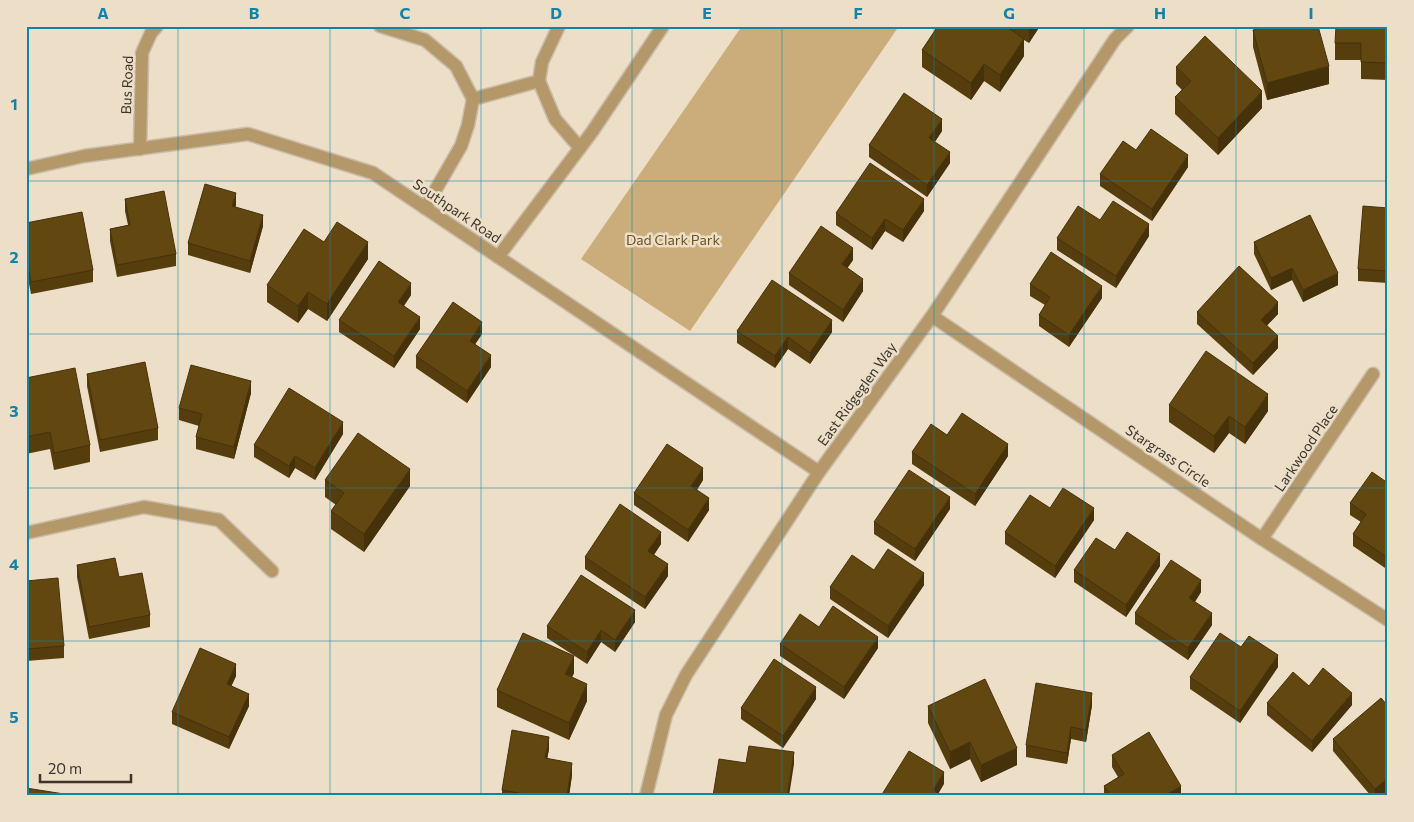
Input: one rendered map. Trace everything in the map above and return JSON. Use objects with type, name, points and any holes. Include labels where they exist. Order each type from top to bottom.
[{"type":"street","name":"Bus Road","points":[[140,149],[142,53],[151,33],[157,26]]},
{"type":"street","points":[[380,26],[424,40],[456,66],[473,99],[468,125],[461,146],[425,208]]},
{"type":"street","points":[[559,26],[542,62],[539,81],[554,119],[580,148]]},
{"type":"street","points":[[498,258],[580,148],[663,26]]},
{"type":"street","name":"East Ridgeglen Way","points":[[646,796],[666,715],[686,675],[819,472],[932,316],[1115,39],[1128,26]]},
{"type":"street","points":[[473,99],[539,81]]},
{"type":"street","name":"Southpark Road","points":[[26,169],[84,156],[248,134],[373,173],[819,472]]},
{"type":"street","name":"Stargrass Circle","points":[[932,316],[1262,539],[1388,620]]},
{"type":"street","name":"Larkwood Place","points":[[1262,539],[1374,374]]},
{"type":"street","points":[[26,533],[144,507],[219,520],[272,571]]},
{"type":"green space","name":"Dad Clark Park","points":[[742,26],[899,26],[690,331],[581,259]]},
{"type":"building","points":[[938,26],[1006,26],[1024,39],[1000,75],[984,64],[971,83],[922,50]]},
{"type":"building","points":[[1268,26],[1318,26],[1329,66],[1267,83],[1253,30]]},
{"type":"building","points":[[1336,26],[1388,26],[1388,63],[1361,62],[1361,43],[1335,43]]},
{"type":"building","points":[[1205,36],[1262,91],[1218,138],[1175,97],[1191,81],[1176,67]]},
{"type":"building","points":[[904,93],[942,119],[929,138],[950,152],[927,185],[869,145]]},
{"type":"building","points":[[1151,129],[1188,155],[1152,209],[1100,174],[1123,141],[1136,150]]},
{"type":"building","points":[[870,163],[924,199],[903,230],[885,219],[872,238],[836,213]]},
{"type":"building","points":[[205,184],[236,193],[232,206],[263,215],[250,261],[188,243]]},
{"type":"building","points":[[164,191],[176,254],[117,265],[110,229],[130,225],[125,199]]},
{"type":"building","points":[[1113,201],[1149,224],[1116,276],[1057,238],[1078,206],[1100,220]]},
{"type":"building","points":[[1363,206],[1388,208],[1388,271],[1358,269]]},
{"type":"building","points":[[82,212],[93,270],[31,282],[26,256],[26,223]]},
{"type":"building","points":[[1310,215],[1338,273],[1303,290],[1292,268],[1271,278],[1254,242]]},
{"type":"building","points":[[337,222],[368,242],[327,304],[308,292],[298,306],[267,285],[304,229],[324,242]]},
{"type":"building","points":[[821,226],[853,248],[842,264],[863,279],[843,310],[789,273]]},
{"type":"building","points":[[1051,252],[1102,286],[1069,335],[1039,315],[1050,297],[1030,284]]},
{"type":"building","points":[[379,261],[411,283],[398,302],[420,317],[394,356],[339,320]]},
{"type":"building","points":[[1239,266],[1278,302],[1261,320],[1278,336],[1253,363],[1197,312]]},
{"type":"building","points":[[772,280],[832,320],[810,353],[788,337],[775,356],[737,331]]},
{"type":"building","points":[[453,302],[482,322],[470,341],[491,355],[467,391],[416,356]]},
{"type":"building","points":[[1206,351],[1268,394],[1245,427],[1229,416],[1214,436],[1169,405]]},
{"type":"building","points":[[145,362],[158,428],[100,440],[87,374]]},
{"type":"building","points":[[191,365],[251,381],[234,447],[196,437],[202,414],[179,408]]},
{"type":"building","points":[[75,368],[90,445],[54,453],[50,432],[26,437],[26,378]]},
{"type":"building","points":[[289,388],[343,422],[315,468],[295,456],[289,466],[254,445]]},
{"type":"building","points":[[962,413],[1008,444],[975,494],[912,452],[931,424],[947,435]]},
{"type":"building","points":[[358,433],[410,469],[364,534],[331,511],[344,493],[325,480]]},
{"type":"building","points":[[667,444],[703,468],[691,486],[709,498],[688,530],[634,493]]},
{"type":"building","points":[[909,470],[950,497],[915,549],[874,522]]},
{"type":"building","points":[[1372,472],[1388,483],[1388,558],[1353,534],[1366,514],[1350,503]]},
{"type":"building","points":[[1063,488],[1094,508],[1055,566],[1005,532],[1030,495],[1050,508]]},
{"type":"building","points":[[620,504],[661,532],[648,551],[668,564],[645,597],[585,557]]},
{"type":"building","points":[[1127,532],[1160,554],[1126,605],[1074,570],[1096,538],[1115,550]]},
{"type":"building","points":[[888,549],[924,573],[888,626],[830,587],[852,555],[874,570]]},
{"type":"building","points":[[115,558],[119,577],[142,573],[150,615],[89,627],[77,565]]},
{"type":"building","points":[[1171,560],[1201,580],[1189,598],[1212,613],[1188,648],[1135,613]]},
{"type":"building","points":[[581,575],[635,610],[615,640],[601,630],[587,652],[547,626]]},
{"type":"building","points":[[58,578],[64,646],[26,649],[26,581]]},
{"type":"building","points":[[833,606],[878,637],[844,687],[780,644],[800,614],[819,627]]},
{"type":"building","points":[[523,633],[574,656],[565,674],[587,684],[569,723],[497,690]]},
{"type":"building","points":[[1220,633],[1241,647],[1249,636],[1278,655],[1240,711],[1190,677]]},
{"type":"building","points":[[200,648],[236,664],[227,684],[249,694],[229,737],[172,712]]},
{"type":"building","points":[[774,659],[816,687],[783,736],[741,708]]},
{"type":"building","points":[[1323,668],[1352,693],[1312,741],[1267,703],[1293,672],[1309,686]]},
{"type":"building","points":[[985,679],[1017,748],[981,765],[970,742],[950,752],[928,706]]},
{"type":"building","points":[[1036,683],[1092,693],[1086,730],[1071,727],[1067,753],[1026,745]]},
{"type":"building","points":[[1381,698],[1388,706],[1388,778],[1375,789],[1333,739]]},
{"type":"building","points":[[512,730],[549,737],[545,758],[572,763],[567,796],[535,796],[502,790]]},
{"type":"building","points":[[1149,732],[1181,786],[1164,796],[1111,796],[1104,786],[1124,774],[1112,755]]},
{"type":"building","points":[[749,746],[794,752],[787,796],[713,796],[719,759],[746,763]]},
{"type":"building","points":[[909,751],[944,772],[933,790],[942,796],[881,796]]},
{"type":"building","points":[[26,788],[64,794],[64,796],[26,796]]}]
